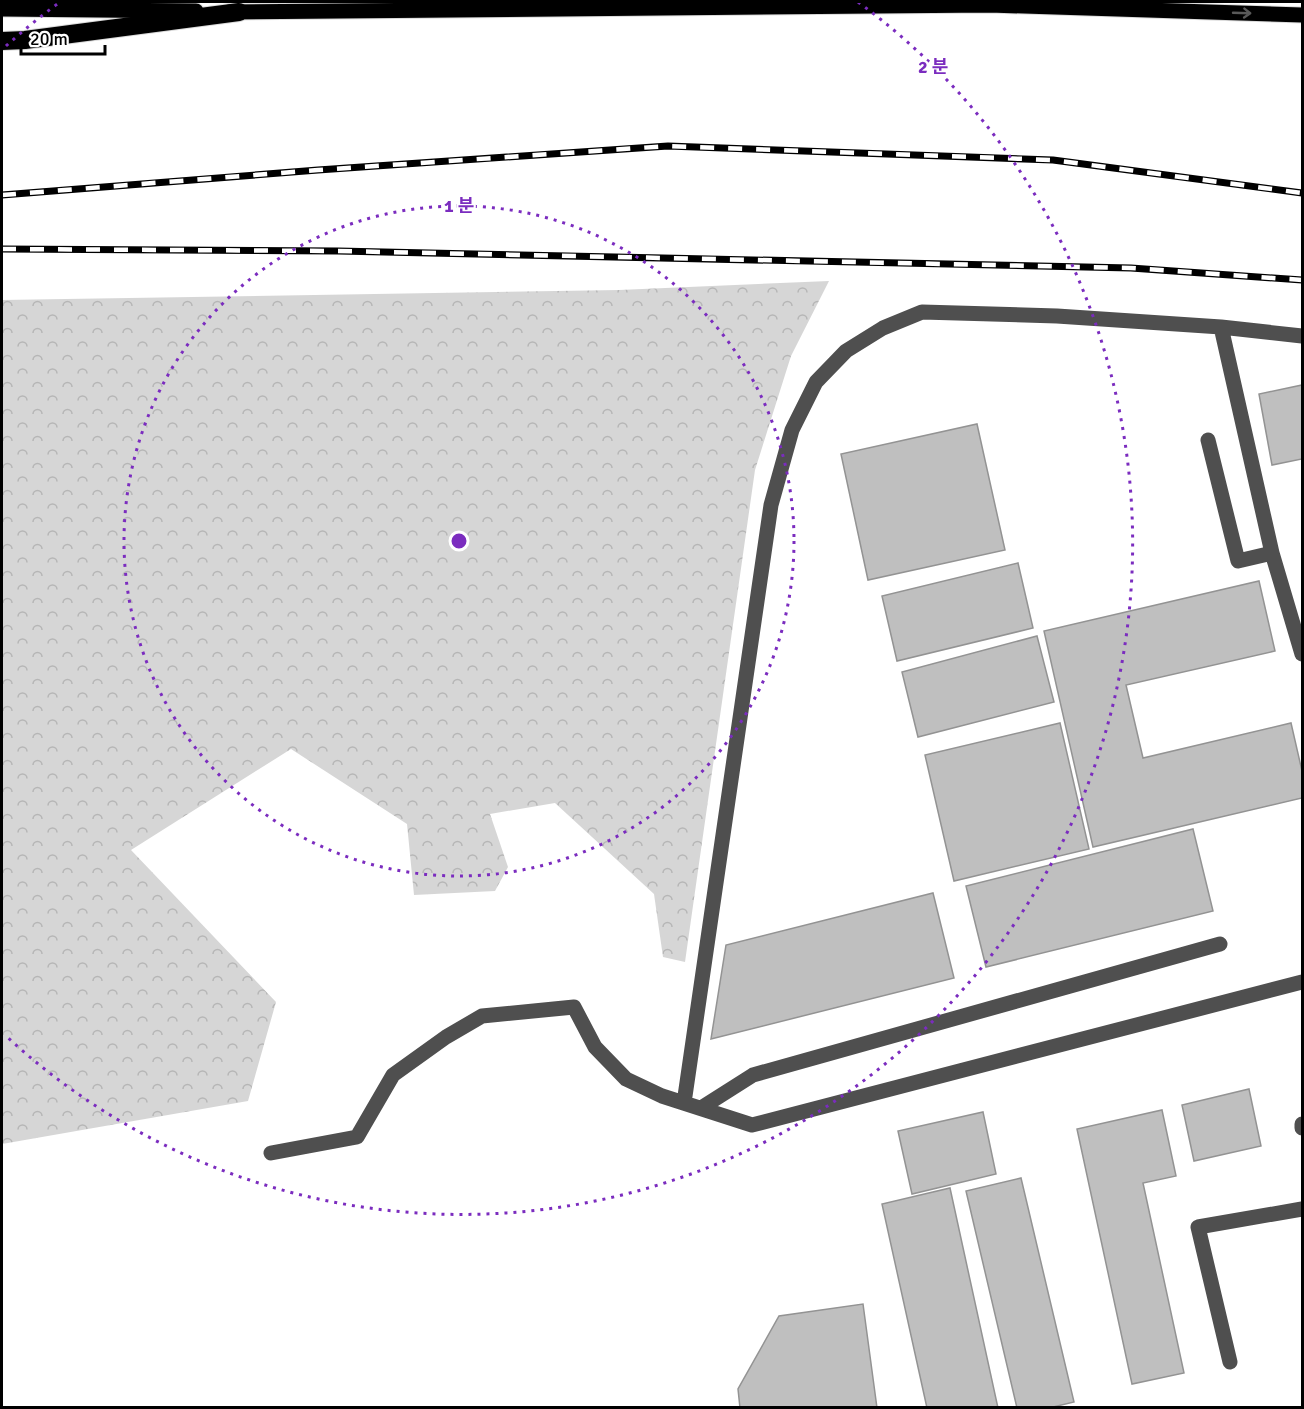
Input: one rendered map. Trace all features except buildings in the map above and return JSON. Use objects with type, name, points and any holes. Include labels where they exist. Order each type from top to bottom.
[{"type":"highway","points":[[2,41],[25,40],[239,12]]},
{"type":"main road","points":[[2,9],[239,12],[990,5],[1302,15]]},
{"type":"street","points":[[684,1103],[771,505],[792,430],[816,382],[846,351],[883,328],[922,312],[1056,316],[1221,327],[1302,336]]},
{"type":"street","points":[[1221,327],[1272,553],[1302,654]]},
{"type":"street","points":[[1208,440],[1238,561],[1272,553]]},
{"type":"street","points":[[701,1108],[753,1076],[1220,944]]},
{"type":"street","points":[[271,1153],[357,1137],[393,1075],[446,1037],[482,1016],[574,1007],[595,1047],[626,1079],[662,1096],[752,1125],[1302,982]]},
{"type":"street","points":[[1230,1362],[1198,1227],[1302,1209]]},
{"type":"green space","points":[[829,281],[791,356],[755,470],[685,962],[663,957],[654,894],[555,803],[490,814],[508,867],[495,891],[414,895],[407,824],[291,749],[131,850],[276,1002],[248,1101],[2,1144],[2,300],[619,290]]},
{"type":"railway","points":[[2,195],[668,146],[1053,160],[1302,193]]},
{"type":"railway","points":[[2,249],[338,251],[1131,268],[1302,280]]}]
